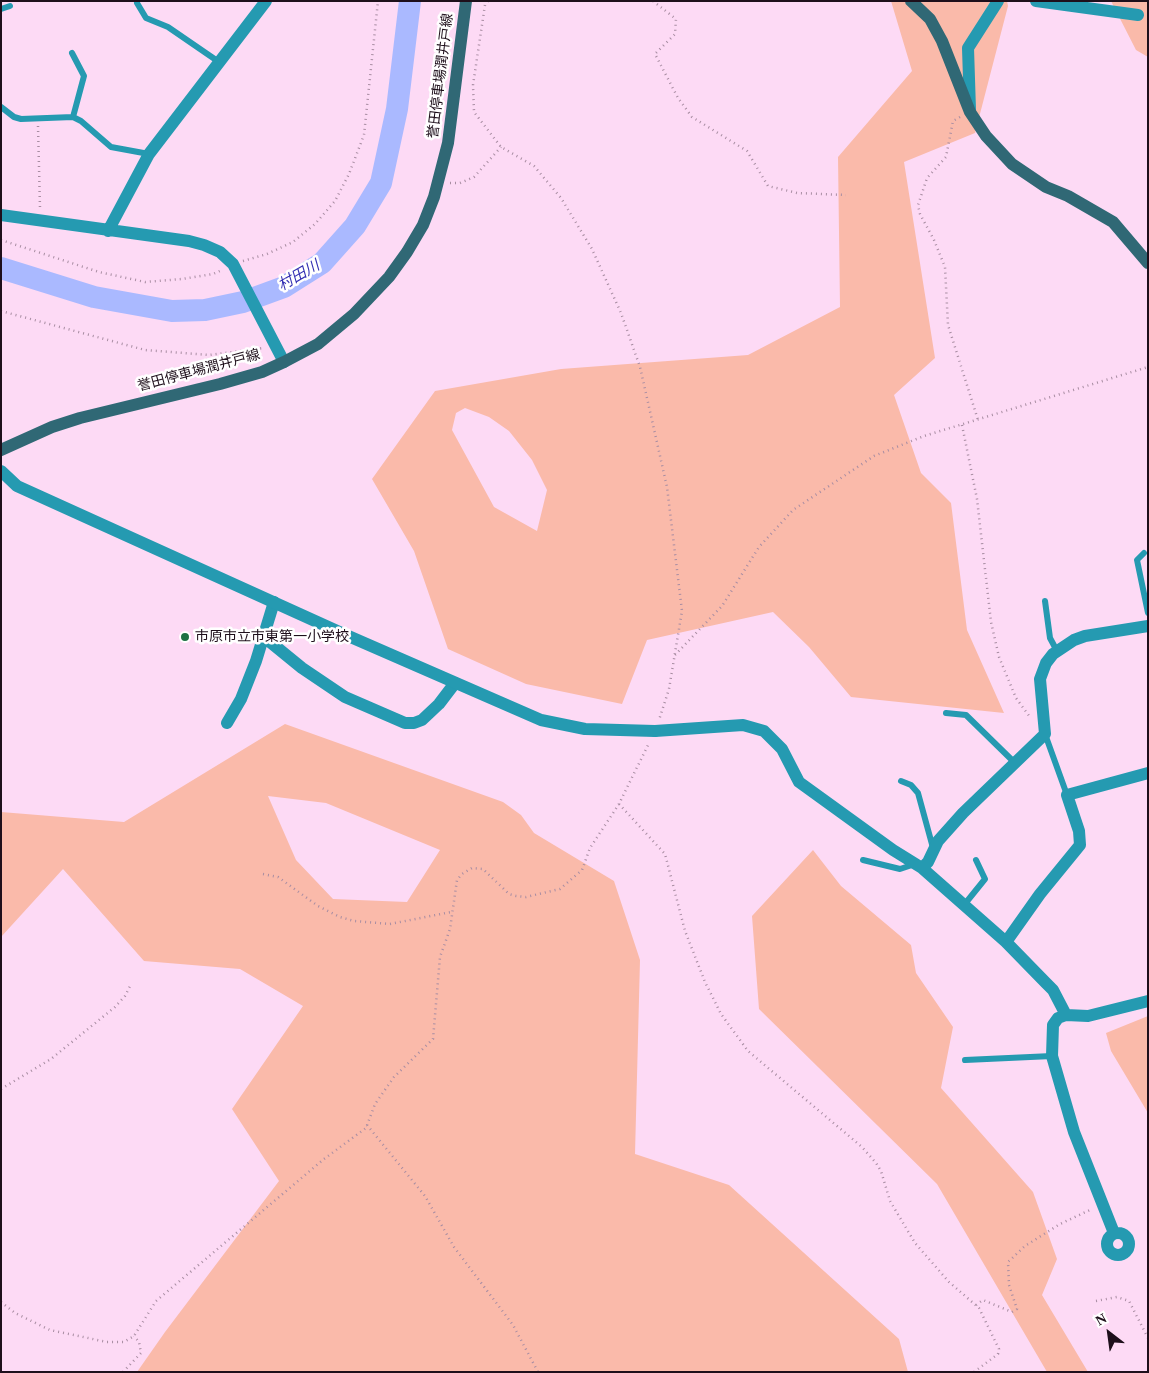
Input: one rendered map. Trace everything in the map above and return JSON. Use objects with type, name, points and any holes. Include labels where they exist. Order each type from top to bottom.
[{"type":"main road","name":"誉田停車場潤井戸線","points":[[1,450],[80,418],[247,377],[284,362],[318,344],[337,329],[389,277],[423,225],[439,182],[448,143],[466,1]]},
{"type":"main road","points":[[911,1],[930,19],[942,41],[970,112],[986,136],[1012,164],[1046,187],[1068,196],[1113,222],[1148,262]]},
{"type":"street","points":[[108,231],[149,154],[266,1]]},
{"type":"street","points":[[970,112],[968,48],[998,1]]},
{"type":"street","points":[[1036,1],[1138,15]]},
{"type":"street","points":[[1,215],[204,244],[220,252],[233,264],[269,343],[284,362]]},
{"type":"street","points":[[1,471],[17,486],[541,720],[585,729],[655,732],[744,725],[764,731],[782,749],[799,782],[919,866],[964,905],[1006,942],[1053,990],[1066,1015]]},
{"type":"street","points":[[227,723],[242,699],[274,602]]},
{"type":"street","points":[[919,866],[928,862],[933,848],[962,813],[1045,734],[1040,680],[1046,663],[1057,651],[1085,636],[1148,626]]},
{"type":"street","points":[[264,637],[302,668],[345,697],[405,723],[414,724],[422,720],[440,704],[455,683]]},
{"type":"street","points":[[1006,942],[1040,894],[1080,845],[1079,831],[1067,795],[1148,773]]},
{"type":"street","points":[[1114,1233],[1074,1132],[1052,1056],[1053,1025],[1058,1018],[1066,1015],[1088,1016],[1148,1000]]},
{"type":"lane","points":[[137,3],[146,18],[168,27],[219,62]]},
{"type":"lane","points":[[1,10],[10,6]]},
{"type":"lane","points":[[72,54],[84,76],[73,117]]},
{"type":"lane","points":[[1,107],[14,117],[38,119],[73,117],[81,121],[111,147],[149,154]]},
{"type":"lane","points":[[1144,553],[1137,560],[1148,613]]},
{"type":"lane","points":[[1045,601],[1050,638],[1057,651]]},
{"type":"lane","points":[[946,713],[966,715],[1014,762]]},
{"type":"lane","points":[[1045,734],[1067,795]]},
{"type":"lane","points":[[901,781],[911,784],[918,793],[933,848]]},
{"type":"lane","points":[[863,860],[900,869],[919,866]]},
{"type":"lane","points":[[964,905],[986,879],[976,860]]},
{"type":"lane","points":[[965,1060],[1052,1056]]},
{"type":"path","points":[[1,240],[99,272],[145,282],[213,274],[233,264],[267,254],[292,242],[315,224],[334,201],[349,174],[364,135],[378,1]]},
{"type":"path","points":[[1,1302],[16,1313],[50,1330],[107,1342],[124,1342],[134,1336],[156,1301],[233,1234],[298,1183],[324,1159],[360,1133],[367,1125],[375,1104],[394,1077],[433,1039],[437,1015],[439,966],[450,929],[457,880],[472,868],[483,869],[491,874],[509,894],[516,896],[526,897],[560,889],[582,870],[590,848],[619,804],[655,732],[669,690],[682,611],[667,487],[637,358],[621,313],[592,249],[561,198],[534,166],[501,147],[474,112],[473,86],[485,5],[488,1]]},
{"type":"path","points":[[653,1],[676,19],[675,34],[655,54],[678,98],[692,116],[746,151],[768,186],[797,193],[846,195]]},
{"type":"path","points":[[970,112],[953,121],[946,157],[927,178],[918,205],[920,214],[934,240],[945,267],[948,325],[978,420]]},
{"type":"path","points":[[38,119],[40,221]]},
{"type":"path","points":[[439,182],[460,184],[474,177],[501,147]]},
{"type":"path","points":[[1,311],[145,350],[209,355],[269,343]]},
{"type":"path","points":[[675,655],[722,606],[759,546],[793,510],[874,456],[924,436],[1148,367]]},
{"type":"path","points":[[962,425],[977,499],[998,656],[1016,698],[1045,734]]},
{"type":"path","points":[[619,804],[665,854],[685,931],[705,982],[721,1014],[748,1051],[862,1147],[881,1171],[890,1201],[915,1243],[949,1282],[976,1304],[999,1349],[998,1354],[974,1372]]},
{"type":"path","points":[[263,874],[278,877],[318,906],[340,917],[354,921],[390,924],[451,912]]},
{"type":"path","points":[[1,1088],[52,1059],[115,1007],[125,996],[131,984]]},
{"type":"path","points":[[367,1125],[390,1150],[425,1196],[454,1247],[513,1325],[538,1372]]},
{"type":"path","points":[[976,1304],[983,1300],[1012,1312],[1017,1309],[1009,1285],[1008,1262],[1032,1242],[1060,1224],[1102,1204]]},
{"type":"path","points":[[1096,1301],[1116,1297],[1129,1301],[1148,1338]]},
{"type":"path","points":[[123,1372],[141,1352],[139,1342],[134,1336]]},
{"type":"shaded area","points":[[891,1],[1007,1],[1008,6],[975,133],[904,162],[935,358],[894,395],[921,473],[951,503],[967,630],[1004,713],[851,697],[809,647],[773,612],[647,640],[622,704],[526,684],[448,649],[414,551],[372,479],[435,391],[561,369],[748,355],[840,307],[838,157],[912,71]],"holes":[[[465,408],[489,417],[509,431],[532,460],[547,490],[537,531],[494,507],[452,430],[456,413]]]},
{"type":"shaded area","points":[[1111,1],[1148,1],[1148,57],[1136,50]]},
{"type":"shaded area","points":[[285,724],[503,802],[521,815],[534,833],[614,881],[640,960],[635,1154],[729,1185],[899,1339],[908,1372],[137,1372],[279,1181],[232,1109],[303,1006],[240,969],[144,961],[63,869],[1,937],[1,812],[124,822]],"holes":[[[268,796],[326,803],[440,850],[407,902],[333,899],[296,860]]]},
{"type":"shaded area","points":[[813,850],[841,886],[911,945],[916,973],[953,1027],[941,1088],[1033,1192],[1057,1259],[1042,1295],[1088,1372],[1047,1372],[937,1184],[759,1009],[752,916]]},
{"type":"shaded area","points":[[1148,1016],[1148,1113],[1111,1051],[1106,1033]]},
{"type":"waterway","name":"村田川","points":[[1,268],[94,297],[172,311],[205,310],[243,302],[284,287],[322,263],[355,226],[381,183],[397,109],[410,1]]},
{"type":"place","name":"市原市立市東第一小学校","points":[[185,637]]}]
